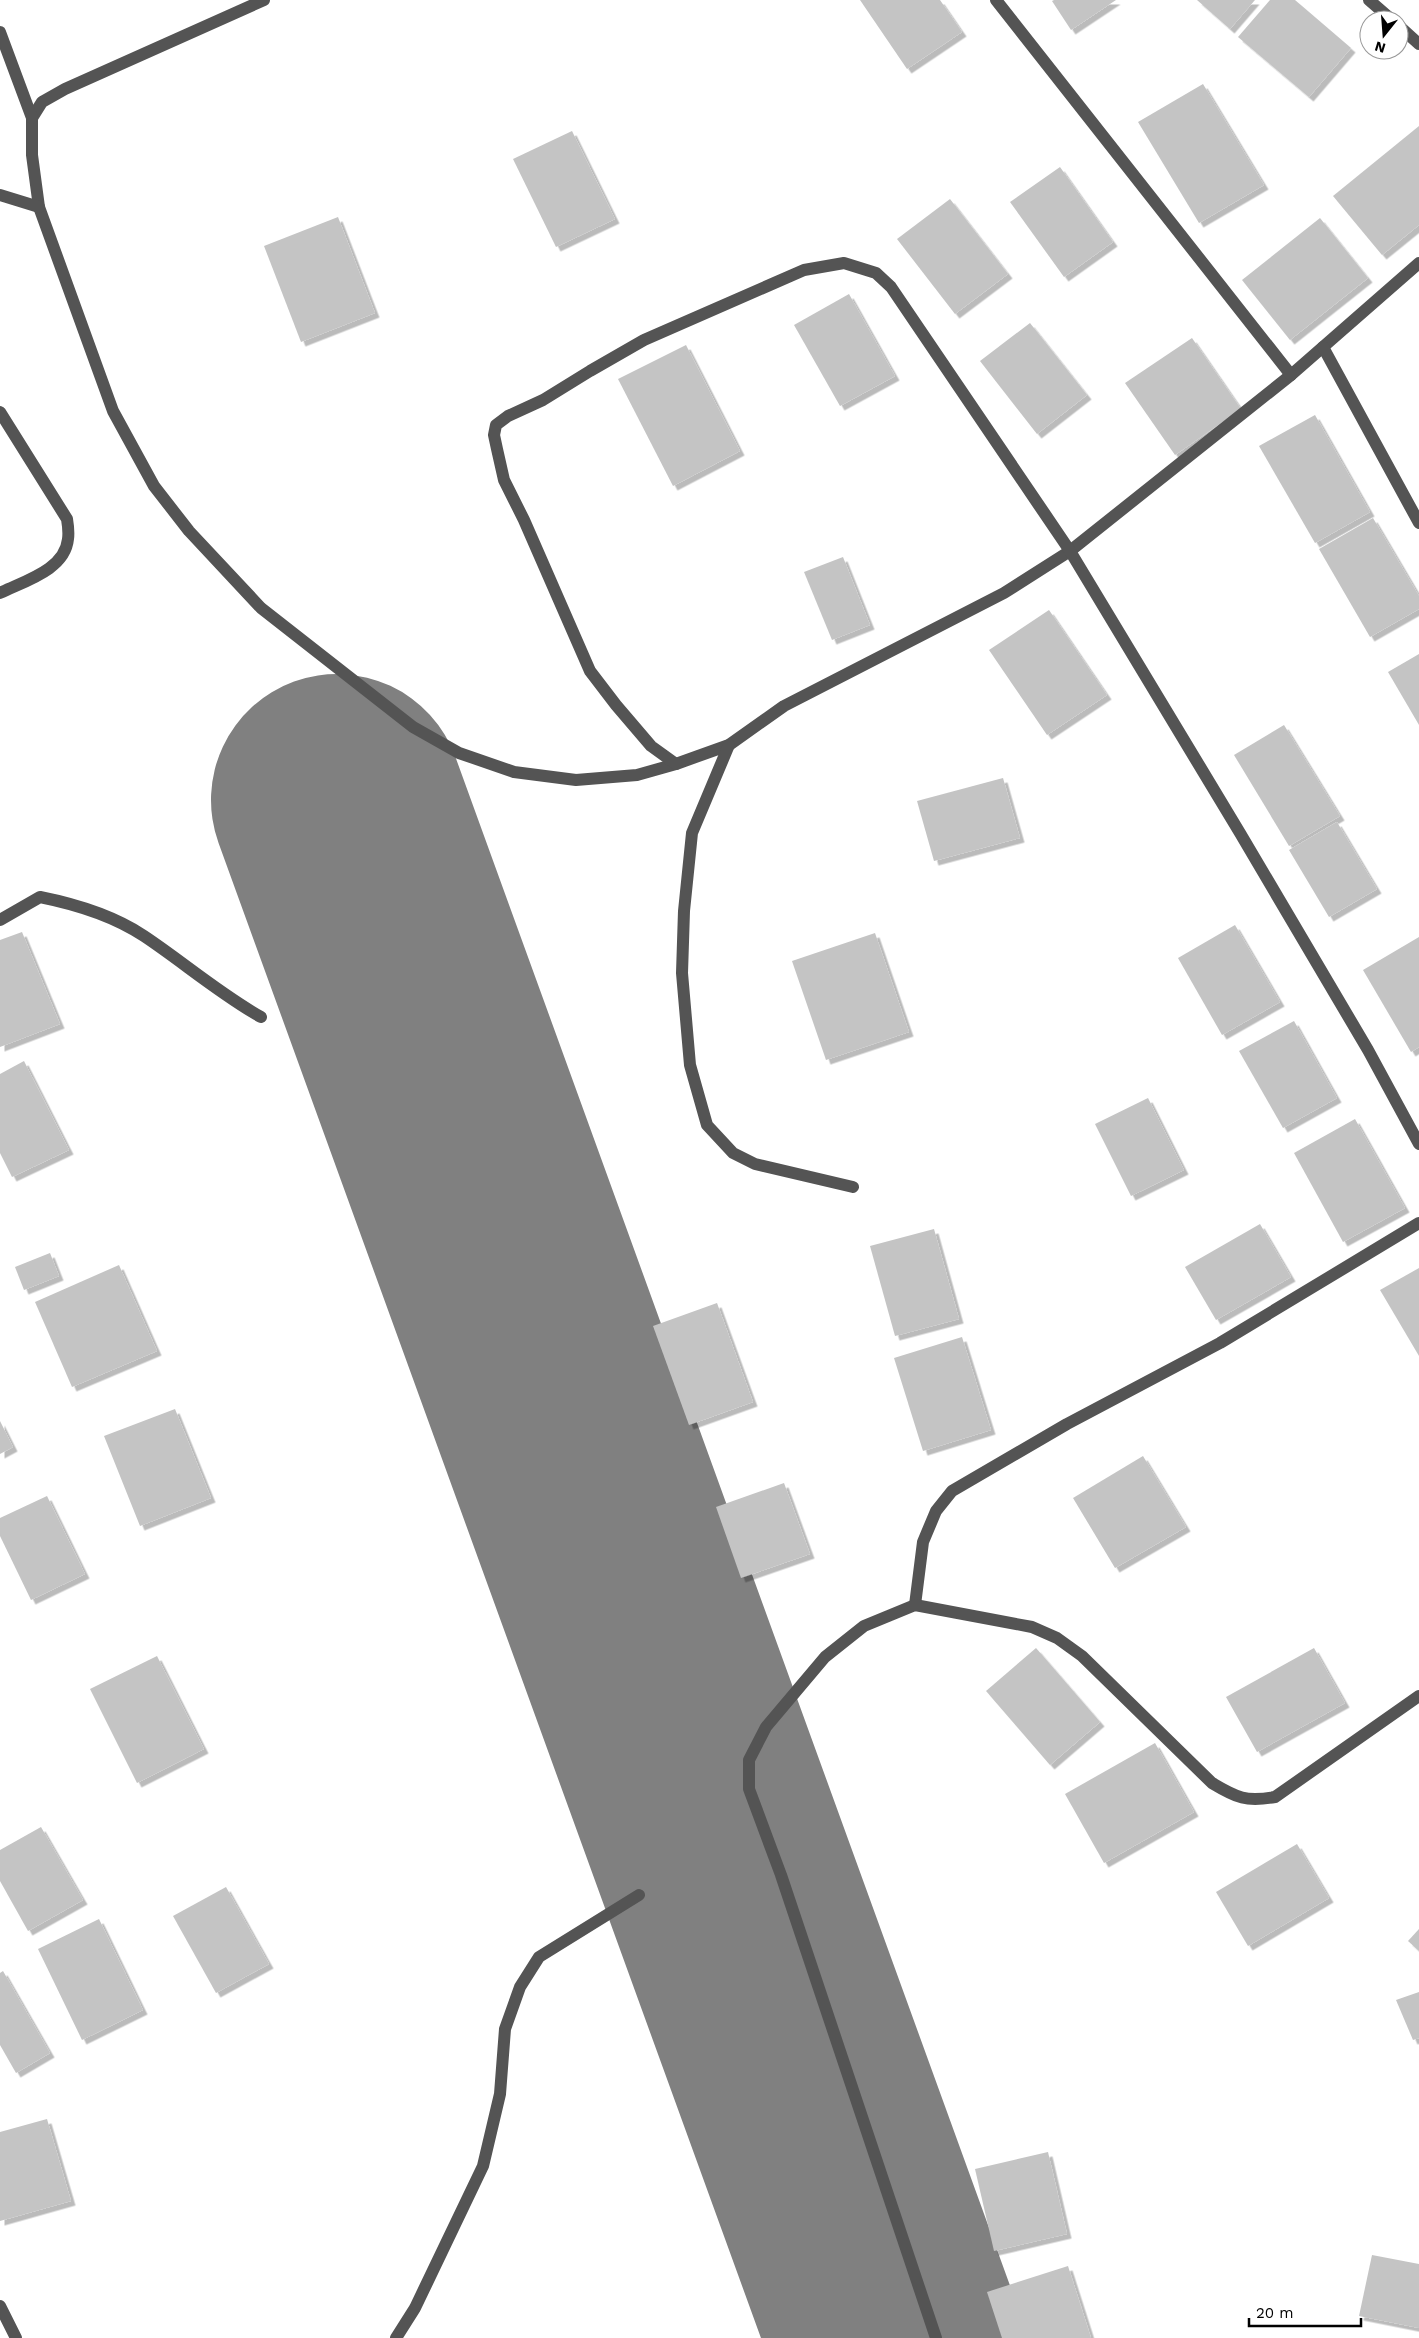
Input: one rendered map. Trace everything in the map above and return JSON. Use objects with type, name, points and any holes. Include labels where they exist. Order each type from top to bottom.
[{"type":"street","points":[[32,118],[42,102],[65,89],[264,0]]},
{"type":"street","points":[[996,0],[1291,375]]},
{"type":"street","points":[[1370,0],[1381,10]]},
{"type":"street","points":[[0,32],[32,118],[32,155],[39,207],[113,411],[154,486],[189,531],[261,608],[413,727],[459,753],[514,772],[576,780],[637,775],[676,764],[729,745],[784,706],[1004,593],[1070,551],[1291,375],[1419,263]]},
{"type":"street","points":[[1409,35],[1419,44]]},
{"type":"street","points":[[0,195],[39,207]]},
{"type":"street","points":[[676,764],[651,746],[616,706],[590,671],[524,520],[504,480],[494,435],[496,425],[508,416],[543,400],[636,345],[804,270],[844,263],[876,273],[891,287],[1070,551],[1368,1050],[1419,1144]]},
{"type":"street","points":[[1323,347],[1419,523]]},
{"type":"street","points":[[0,412],[68,519],[68,540],[56,564],[0,593]]},
{"type":"street","points":[[729,745],[692,833],[684,912],[682,973],[690,1065],[707,1125],[733,1153],[755,1164],[853,1187]]},
{"type":"street","points":[[0,920],[40,897],[80,906],[143,935],[180,964],[261,1018]]},
{"type":"street","points":[[914,1605],[923,1542],[936,1511],[952,1491],[1067,1424],[1220,1343],[1419,1223]]},
{"type":"street","points":[[936,2338],[782,1875],[748,1788],[749,1760],[766,1727],[825,1657],[864,1626],[914,1605],[1032,1627],[1057,1638],[1082,1656],[1212,1783],[1233,1796],[1254,1801],[1275,1797],[1419,1696]]},
{"type":"street","points":[[396,2338],[423,2292],[483,2166],[500,2094],[505,2029],[520,1987],[539,1957],[639,1895]]},
{"type":"street","points":[[0,2306],[16,2338]]},
{"type":"building","points":[[860,0],[940,0],[962,32],[907,69]]},
{"type":"building","points":[[1116,0],[1071,30],[1052,1]]},
{"type":"building","points":[[1197,0],[1255,0],[1230,29]]},
{"type":"building","points":[[1270,0],[1295,0],[1351,48],[1309,97],[1238,37]]},
{"type":"building","points":[[1203,84],[1264,185],[1199,223],[1138,122]]},
{"type":"building","points":[[1419,126],[1419,225],[1382,255],[1333,196]]},
{"type":"building","points":[[572,131],[615,219],[556,247],[513,159]]},
{"type":"building","points":[[1060,167],[1113,242],[1064,277],[1010,202]]},
{"type":"building","points":[[950,199],[1008,274],[955,314],[897,239]]},
{"type":"building","points":[[338,217],[375,313],[301,342],[264,246]]},
{"type":"building","points":[[1320,218],[1368,278],[1290,340],[1242,280]]},
{"type":"building","points":[[849,294],[895,376],[840,406],[794,325]]},
{"type":"building","points":[[1030,323],[1087,395],[1037,434],[980,361]]},
{"type":"building","points":[[1192,338],[1241,409],[1175,455],[1125,383]]},
{"type":"building","points":[[686,345],[740,451],[673,486],[618,379]]},
{"type":"building","points":[[1315,415],[1370,512],[1315,543],[1259,446]]},
{"type":"building","points":[[1373,518],[1419,596],[1419,609],[1370,637],[1319,549]]},
{"type":"building","points":[[843,557],[870,625],[832,640],[804,572]]},
{"type":"building","points":[[1049,610],[1107,695],[1047,735],[989,650]]},
{"type":"building","points":[[1419,654],[1419,725],[1388,672]]},
{"type":"building","points":[[1284,725],[1340,816],[1289,846],[1234,755]]},
{"type":"building","points":[[1003,778],[1020,838],[934,861],[917,801]]},
{"type":"building","points":[[1337,822],[1377,889],[1329,917],[1289,850]]},
{"type":"building","points":[[1235,925],[1280,1002],[1222,1035],[1178,958]]},
{"type":"building","points":[[22,932],[60,1024],[0,1047],[0,940]]},
{"type":"building","points":[[875,933],[909,1032],[826,1060],[792,961]]},
{"type":"building","points":[[1419,937],[1419,1047],[1411,1052],[1363,970]]},
{"type":"building","points":[[1294,1021],[1337,1098],[1283,1128],[1239,1051]]},
{"type":"building","points":[[24,1061],[69,1150],[12,1177],[0,1153],[0,1074]]},
{"type":"building","points":[[1148,1098],[1184,1170],[1131,1196],[1095,1124]]},
{"type":"building","points":[[1355,1119],[1405,1208],[1343,1242],[1294,1153]]},
{"type":"building","points":[[1260,1224],[1291,1277],[1216,1320],[1185,1267]]},
{"type":"building","points":[[934,1229],[959,1319],[895,1336],[870,1246]]},
{"type":"building","points":[[50,1253],[59,1276],[24,1290],[15,1267]]},
{"type":"building","points":[[119,1265],[157,1351],[72,1387],[35,1302]]},
{"type":"building","points":[[1419,1268],[1419,1356],[1380,1290]]},
{"type":"building","points":[[717,1303],[753,1402],[689,1425],[653,1326]]},
{"type":"building","points":[[962,1337],[991,1430],[923,1451],[894,1358]]},
{"type":"building","points":[[175,1409],[211,1498],[140,1526],[104,1436]]},
{"type":"building","points":[[0,1421],[13,1447],[0,1454]]},
{"type":"building","points":[[1143,1456],[1186,1527],[1115,1568],[1073,1498]]},
{"type":"building","points":[[784,1483],[810,1554],[741,1578],[716,1507]]},
{"type":"building","points":[[47,1496],[85,1574],[31,1600],[0,1536],[0,1518]]},
{"type":"building","points":[[1036,1648],[1100,1722],[1050,1765],[986,1691]]},
{"type":"building","points":[[1314,1648],[1345,1703],[1257,1752],[1226,1697]]},
{"type":"building","points":[[157,1656],[204,1749],[137,1783],[90,1689]]},
{"type":"building","points":[[1155,1743],[1194,1812],[1104,1863],[1065,1794]]},
{"type":"building","points":[[41,1827],[83,1900],[28,1931],[0,1881],[0,1850]]},
{"type":"building","points":[[1297,1844],[1329,1898],[1248,1946],[1216,1892]]},
{"type":"building","points":[[226,1887],[269,1964],[216,1993],[173,1916]]},
{"type":"building","points":[[99,1919],[143,2010],[82,2040],[38,1949]]},
{"type":"building","points":[[1419,1929],[1419,1951],[1408,1941]]},
{"type":"building","points":[[3,1971],[50,2053],[16,2073],[0,2045],[0,1973]]},
{"type":"building","points":[[1419,1992],[1419,2038],[1413,2040],[1396,2000]]},
{"type":"building","points":[[47,2119],[71,2201],[0,2221],[0,2132]]},
{"type":"building","points":[[1048,2152],[1067,2234],[994,2251],[975,2169]]},
{"type":"building","points":[[1372,2255],[1419,2264],[1419,2328],[1359,2316]]},
{"type":"building","points":[[1068,2266],[1091,2338],[1002,2338],[987,2292]]},
{"type":"runway","points":[[337,800],[895,2338]]}]
